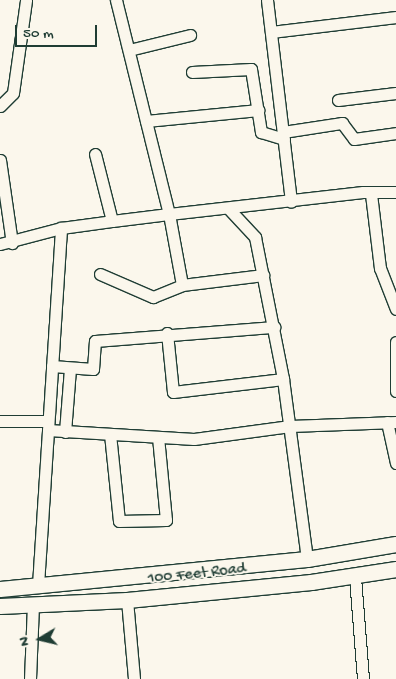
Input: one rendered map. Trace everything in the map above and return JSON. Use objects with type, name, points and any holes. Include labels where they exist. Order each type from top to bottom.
[{"type":"main road","points":[[0,589],[307,559],[396,544]]},
{"type":"main road","name":"100 Feet Road","points":[[0,606],[127,600],[355,576],[396,569]]},
{"type":"street","points":[[0,106],[12,93],[26,0]]},
{"type":"street","points":[[116,0],[169,214],[182,285]]},
{"type":"street","points":[[267,0],[291,202]]},
{"type":"street","points":[[271,32],[396,17]]},
{"type":"street","points":[[129,50],[190,35]]},
{"type":"street","points":[[192,72],[251,69],[261,132],[283,135],[342,123],[354,139],[396,133]]},
{"type":"street","points":[[338,100],[396,94]]},
{"type":"street","points":[[146,121],[258,110]]},
{"type":"street","points":[[95,154],[112,221]]},
{"type":"street","points":[[0,160],[12,243]]},
{"type":"street","points":[[0,244],[12,243],[61,228],[112,221],[396,192]]},
{"type":"street","points":[[371,194],[380,268],[396,309]]},
{"type":"street","points":[[228,208],[255,238],[283,379],[307,559]]},
{"type":"street","points":[[38,585],[61,228]]},
{"type":"street","points":[[100,274],[153,297],[182,285],[263,275]]},
{"type":"street","points":[[52,366],[93,369],[95,341],[167,333],[274,326]]},
{"type":"street","points":[[167,333],[173,392],[283,379]]},
{"type":"street","points":[[396,342],[396,391]]},
{"type":"street","points":[[66,432],[70,368]]},
{"type":"street","points":[[0,421],[48,426],[66,432],[194,439],[290,426],[392,422],[396,464]]},
{"type":"street","points":[[110,434],[118,521],[166,520],[158,437]]},
{"type":"street","points":[[355,576],[363,679]]},
{"type":"street","points":[[127,600],[134,679]]},
{"type":"street","points":[[30,679],[33,603]]}]
